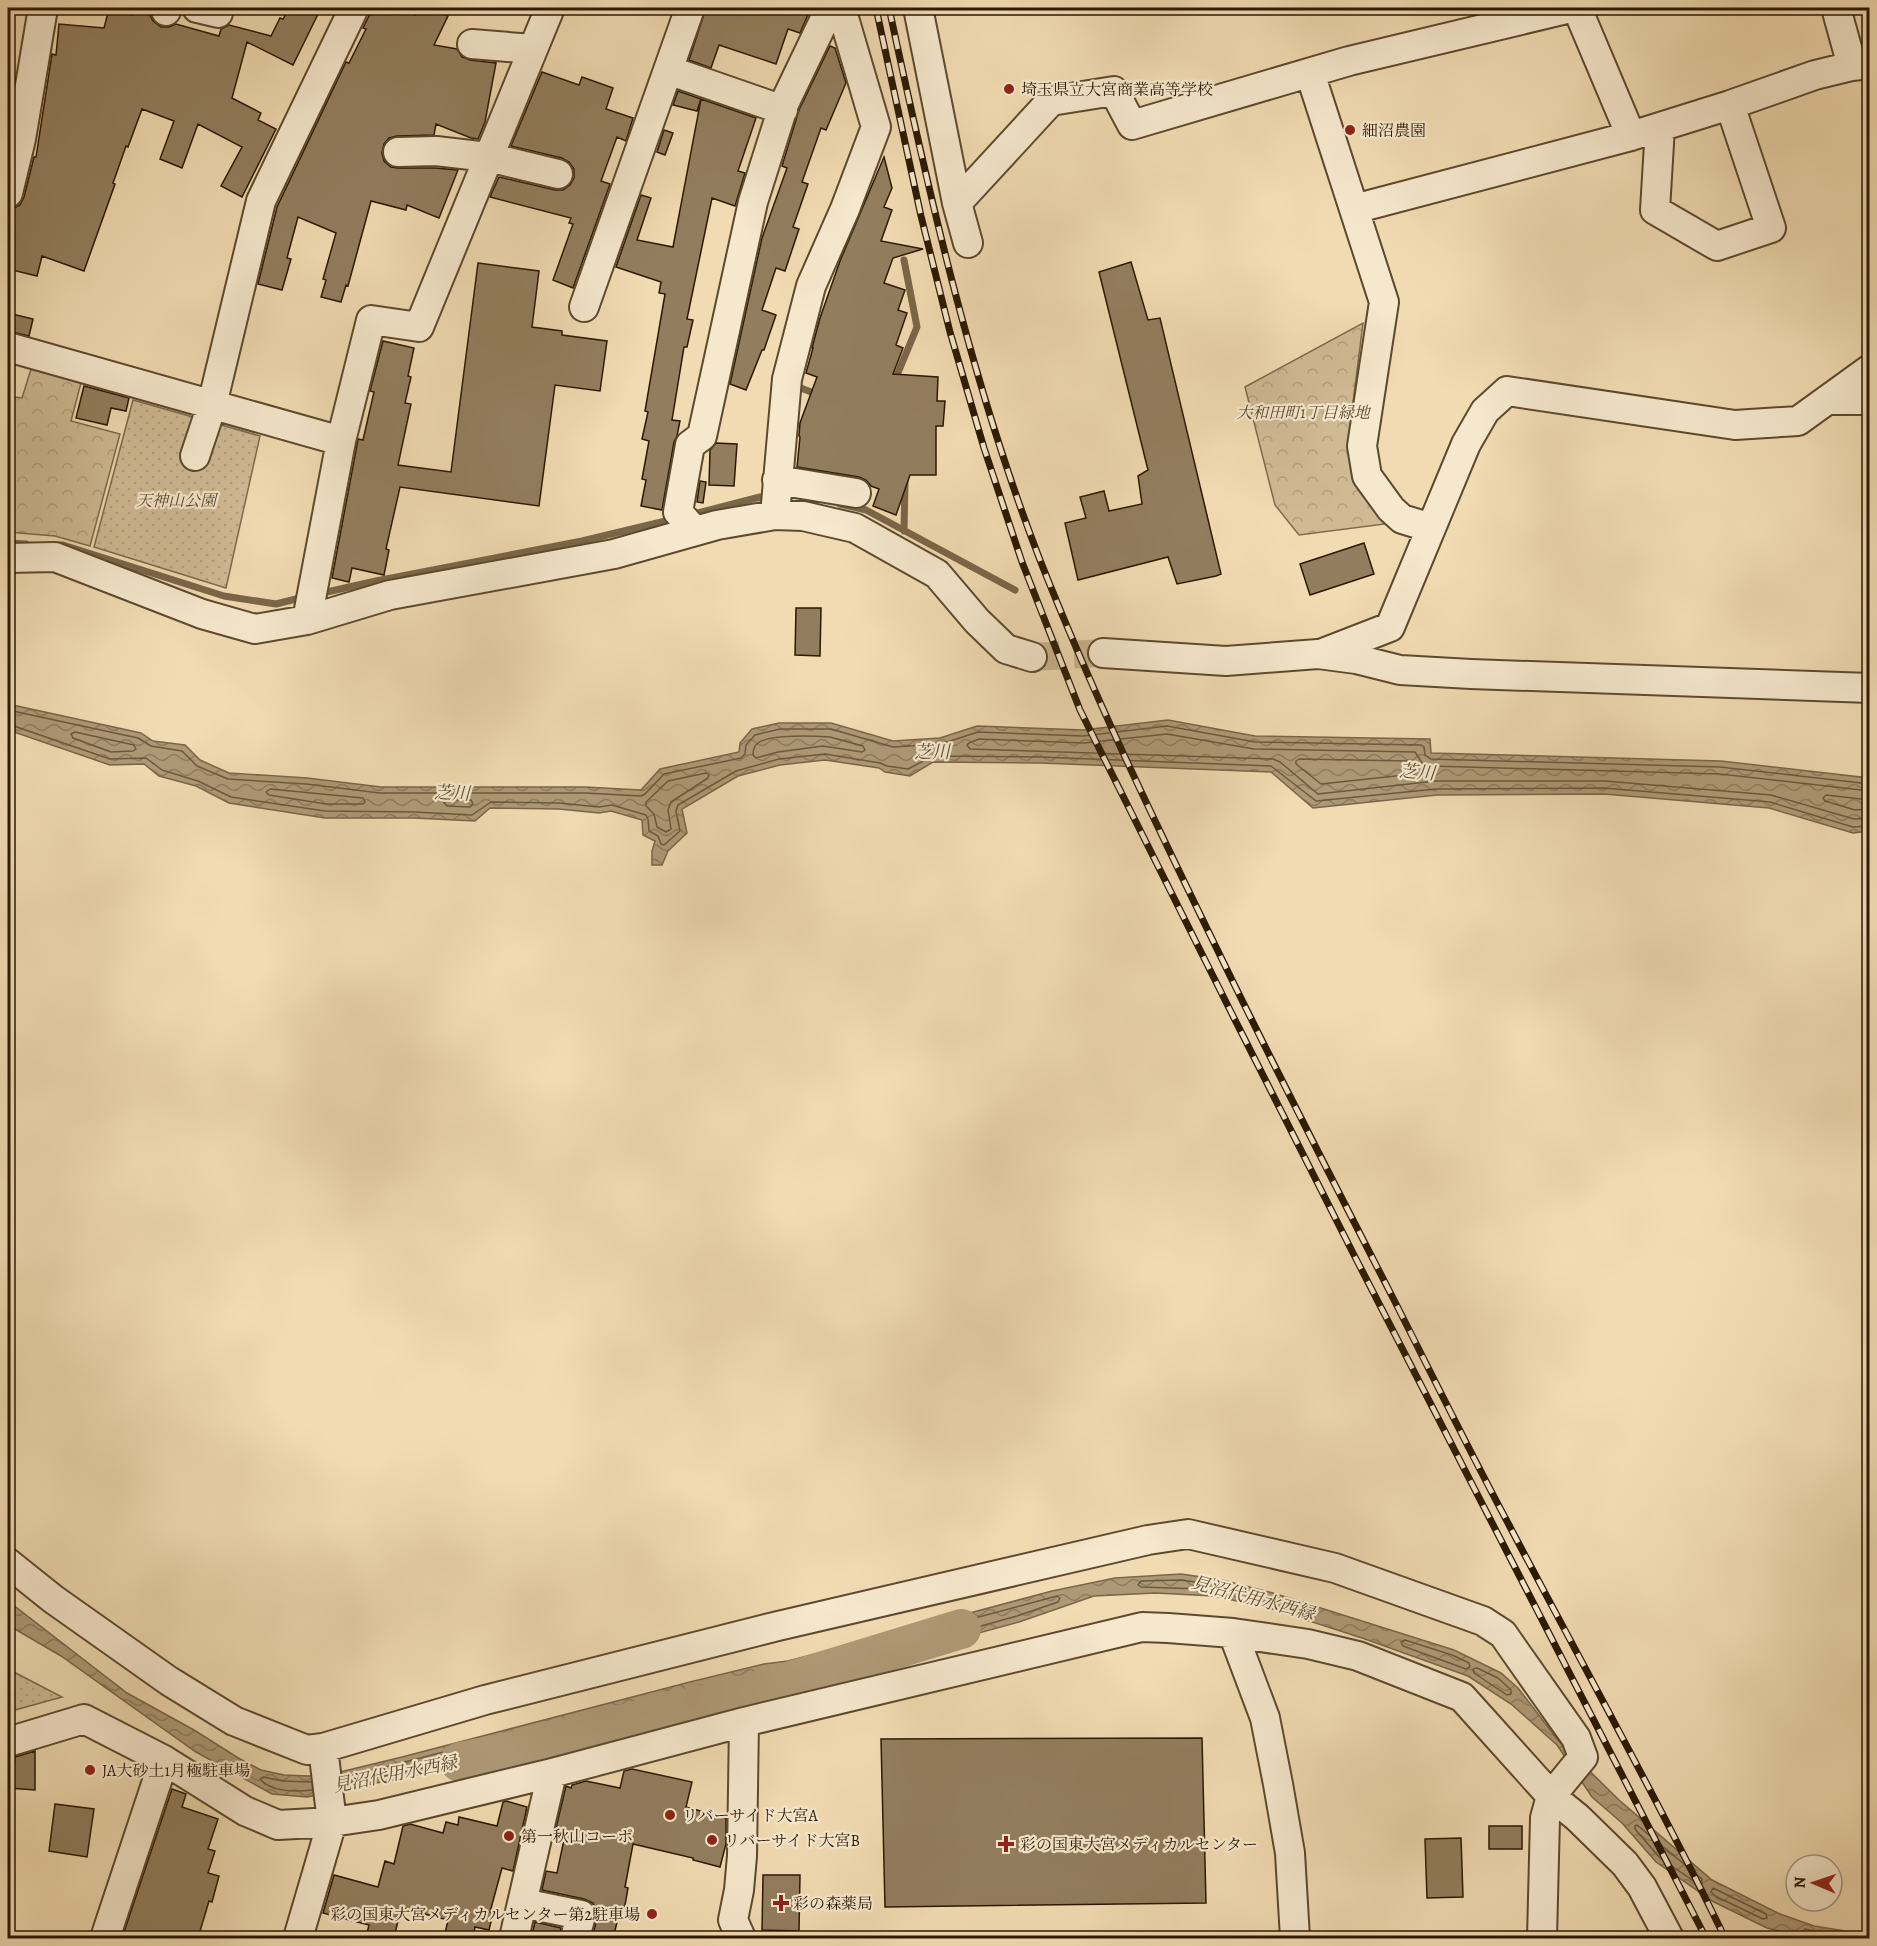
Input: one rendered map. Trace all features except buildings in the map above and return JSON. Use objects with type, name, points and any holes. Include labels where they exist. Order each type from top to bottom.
[{"type":"street","points":[[8,193],[14,139],[43,8]]},
{"type":"street","points":[[195,456],[212,405],[261,201],[354,8]]},
{"type":"street","points":[[307,620],[341,441],[371,320],[419,327],[549,8]]},
{"type":"street","points":[[584,307],[690,8]]},
{"type":"street","points":[[695,531],[678,512],[690,445],[702,436],[753,202],[783,110],[830,8]]},
{"type":"street","points":[[775,515],[786,379],[811,286],[845,208],[876,127],[842,8]]},
{"type":"street","points":[[918,8],[957,203],[968,243]]},
{"type":"street","points":[[957,203],[1051,101],[1114,91],[1132,125],[1349,61],[1571,8]]},
{"type":"street","points":[[1577,8],[1631,135]]},
{"type":"street","points":[[1354,209],[1660,127],[1815,75],[1861,65],[1836,8]]},
{"type":"street","points":[[472,44],[533,49]]},
{"type":"street","points":[[668,69],[783,110]]},
{"type":"street","points":[[1310,73],[1384,302],[1362,446],[1367,476],[1402,519],[1431,528]]},
{"type":"street","points":[[1660,127],[1655,210],[1717,246],[1771,228],[1730,105]]},
{"type":"street","points":[[398,152],[436,151],[488,157],[558,174]]},
{"type":"street","points":[[8,347],[341,441]]},
{"type":"street","points":[[1400,670],[1390,627],[1466,444],[1485,411],[1506,391],[1734,425],[1798,421],[1869,369]]},
{"type":"street","points":[[1827,400],[1869,400]]},
{"type":"street","points":[[777,480],[856,493]]},
{"type":"street","points":[[8,558],[55,557],[202,614],[255,629],[307,620],[390,595],[614,554],[717,525],[775,515],[803,516],[855,528],[938,574],[977,621],[1006,649],[1032,657]]},
{"type":"street","points":[[1318,654],[1390,627]]},
{"type":"street","points":[[1103,653],[1226,661],[1318,654],[1356,659],[1400,670],[1869,688]]},
{"type":"street","points":[[8,1563],[53,1599],[169,1681],[234,1721],[307,1750],[323,1748],[485,1700],[778,1626],[1148,1540],[1188,1534],[1335,1568],[1483,1621],[1503,1634],[1576,1738],[1583,1757],[1555,1791],[1545,1818],[1542,1938]]},
{"type":"street","points":[[8,1742],[84,1719],[164,1760],[245,1811],[278,1825],[332,1822],[380,1815],[552,1773],[744,1722],[1142,1628],[1233,1633],[1308,1644],[1358,1656],[1462,1697],[1625,1864],[1642,1887],[1669,1938]]},
{"type":"street","points":[[1233,1633],[1265,1718],[1272,1751],[1290,1853],[1295,1938]]},
{"type":"street","points":[[741,1938],[733,1920],[742,1856],[744,1722]]},
{"type":"street","points":[[298,1938],[332,1822],[323,1748]]},
{"type":"street","points":[[105,1938],[164,1760]]},
{"type":"street","points":[[514,1938],[552,1773]]},
{"type":"street","points":[[523,1903],[581,1915],[575,1938]]},
{"type":"green space","name":"大和田町1丁目緑地","points":[[1363,323],[1348,443],[1356,476],[1385,524],[1299,535],[1275,505],[1245,387]]},
{"type":"green space","points":[[32,366],[82,379],[71,421],[120,434],[90,546],[55,536],[8,532],[8,396],[22,398]]},
{"type":"green space","name":"天神山公園","points":[[133,400],[260,436],[226,588],[94,547]]},
{"type":"green space","points":[[8,1669],[62,1697],[8,1712]]},
{"type":"water","name":"芝川","points":[[8,704],[141,733],[153,741],[185,745],[200,760],[229,773],[307,778],[381,787],[585,787],[641,790],[660,769],[739,752],[740,743],[752,729],[779,723],[831,723],[893,741],[940,738],[977,726],[1083,730],[1168,720],[1255,736],[1430,739],[1431,753],[1721,761],[1869,778],[1869,831],[1853,833],[1769,808],[1604,794],[1437,795],[1313,808],[1271,772],[1040,763],[933,762],[910,776],[885,772],[879,768],[825,760],[780,765],[738,776],[682,809],[687,833],[668,851],[662,865],[652,865],[655,841],[643,835],[642,820],[611,811],[599,813],[559,809],[490,808],[475,821],[325,818],[229,803],[196,786],[159,776],[144,764],[110,765],[8,730]]},
{"type":"water","name":"見沼代用水西縁","points":[[1181,1574],[1222,1580],[1273,1593],[1454,1650],[1501,1673],[1518,1688],[1557,1739],[1619,1800],[1712,1880],[1780,1914],[1814,1926],[1869,1932],[1869,1938],[1807,1938],[1767,1928],[1714,1902],[1656,1862],[1622,1823],[1592,1797],[1557,1745],[1511,1704],[1468,1676],[1269,1608],[1214,1596],[1155,1593],[1094,1596],[1019,1622],[935,1645],[908,1645],[893,1651],[885,1647],[805,1672],[788,1674],[758,1686],[750,1687],[747,1683],[729,1691],[531,1742],[500,1758],[307,1797],[272,1794],[196,1752],[61,1656],[8,1625],[8,1601],[127,1693],[194,1730],[240,1759],[261,1770],[284,1775],[309,1776],[336,1773],[690,1682],[764,1664],[788,1661],[1052,1591],[1115,1578]]},
{"type":"waterway","points":[[895,380],[917,327],[904,260]]},
{"type":"waterway","points":[[793,385],[819,395]]},
{"type":"waterway","points":[[904,531],[905,482]]},
{"type":"waterway","points":[[690,515],[760,497],[770,497]]},
{"type":"waterway","points":[[840,504],[866,510],[1015,590]]},
{"type":"waterway","points":[[318,594],[582,541],[674,519]]},
{"type":"waterway","points":[[8,543],[26,544]]},
{"type":"waterway","points":[[58,545],[224,596],[276,604],[304,597]]},
{"type":"waterway","name":"見沼代用水西緑","points":[[460,1762],[752,1693],[961,1629]]},
{"type":"tunnel","points":[[1032,657],[1103,653]]},
{"type":"railway","points":[[876,8],[921,216],[950,332],[984,448],[1022,562],[1080,710],[1354,1255],[1706,1938]]},
{"type":"railway","points":[[889,8],[936,217],[972,356],[993,425],[1040,560],[1102,707],[1281,1079],[1479,1468],[1646,1782],[1725,1938]]},
{"type":"place","name":"埼玉県立大宮商業高等学校","points":[[1009,89]]},
{"type":"place","name":"細沼農園","points":[[1350,130]]},
{"type":"place","name":"JA大砂土1月極駐車場","points":[[90,1770]]},
{"type":"place","name":"リバーサイド大宮A","points":[[670,1815]]},
{"type":"place","name":"第一秋山コーポ","points":[[509,1836]]},
{"type":"place","name":"リバーサイド大宮B","points":[[712,1840]]},
{"type":"place","name":"彩の国東大宮メディカルセンター","points":[[1006,1844]]},
{"type":"place","name":"彩の森薬局","points":[[781,1903]]},
{"type":"place","name":"彩の国東大宮メディカルセンター第2駐車場","points":[[652,1914]]}]
